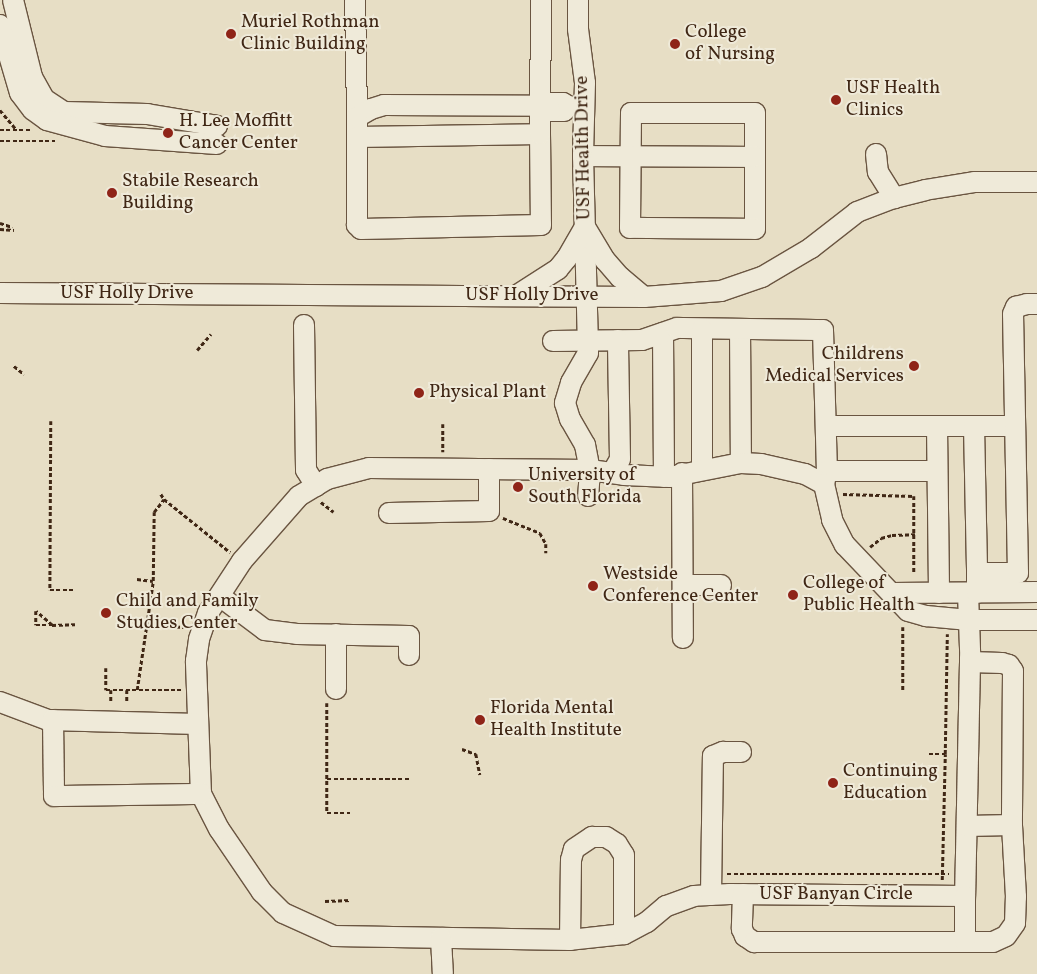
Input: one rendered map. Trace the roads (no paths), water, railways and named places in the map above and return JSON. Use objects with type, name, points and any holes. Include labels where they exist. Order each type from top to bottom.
[{"type":"street","points":[[0,25],[20,93],[33,110],[48,120],[105,136],[209,134],[147,114],[64,112],[44,100],[32,77],[13,0]]},
{"type":"street","points":[[355,0],[357,225],[361,229],[541,225],[540,134],[544,106],[541,0]]},
{"type":"street","name":"USF Health Drive","points":[[578,0],[578,29],[585,83],[576,106],[583,156],[586,297]]},
{"type":"street","points":[[357,127],[371,109],[384,105],[544,106],[550,111],[564,111],[576,106]]},
{"type":"street","points":[[755,113],[755,157],[755,229],[630,228],[631,114],[755,113]]},
{"type":"street","points":[[357,127],[540,134]]},
{"type":"street","points":[[876,154],[878,172],[894,198]]},
{"type":"street","points":[[583,156],[755,157]]},
{"type":"street","name":"USF Holly Drive","points":[[0,293],[644,298],[721,291],[762,277],[811,248],[857,212],[894,198],[926,190],[975,182],[1037,182]]},
{"type":"street","points":[[516,296],[558,269],[567,258],[584,227],[605,260],[620,277],[644,298]]},
{"type":"street","points":[[586,297],[588,353],[571,383],[565,403],[570,419],[585,445],[590,470],[588,496]]},
{"type":"street","points":[[977,573],[1018,573],[1013,314],[1016,307],[1037,304]]},
{"type":"street","points":[[304,325],[306,470],[316,492]]},
{"type":"street","points":[[553,341],[642,340],[677,328],[823,330],[826,483],[832,520],[845,545],[908,611],[931,625],[969,620],[1037,620]]},
{"type":"street","points":[[683,638],[683,473],[702,329]]},
{"type":"street","points":[[740,329],[741,463]]},
{"type":"street","points":[[663,333],[683,473]]},
{"type":"street","points":[[612,473],[620,459],[618,340]]},
{"type":"street","points":[[826,426],[1015,426]]},
{"type":"street","points":[[937,426],[939,593]]},
{"type":"street","points":[[965,942],[970,662],[969,620],[977,573],[974,426]]},
{"type":"street","name":"USF Banyan Circle","points":[[826,483],[806,474],[761,464],[741,463],[683,473],[612,473],[590,470],[369,468],[327,479],[316,492],[299,496],[242,561],[221,597],[208,613],[203,626],[196,661],[201,794],[219,828],[262,892],[283,913],[334,936],[570,940],[624,934],[647,922],[666,906],[694,896],[743,894],[965,896]]},
{"type":"street","points":[[389,512],[488,511],[489,469]]},
{"type":"street","points":[[826,483],[937,471]]},
{"type":"street","points":[[683,585],[721,585]]},
{"type":"street","points":[[892,593],[1037,592]]},
{"type":"street","points":[[221,597],[265,630],[297,634],[409,638]]},
{"type":"street","points":[[332,693],[336,634]]},
{"type":"street","points":[[743,894],[742,929],[745,936],[754,942],[993,942],[1006,936],[1015,923],[1016,897],[1012,825],[1012,671],[1009,665],[1002,663],[970,662]]},
{"type":"street","points":[[0,702],[53,720],[198,724]]},
{"type":"street","points":[[53,720],[54,796],[201,794]]},
{"type":"street","points":[[711,895],[713,756],[723,752],[741,752]]},
{"type":"street","points":[[967,826],[1012,825]]},
{"type":"street","points":[[570,940],[571,860],[574,849],[592,837],[606,837],[617,844],[624,855],[624,934]]},
{"type":"street","points":[[441,938],[443,974]]},
{"type":"place","name":"Muriel Rothman Clinic Building","points":[[231,34]]},
{"type":"place","name":"College of Nursing","points":[[675,44]]},
{"type":"place","name":"USF Health Clinics","points":[[836,100]]},
{"type":"place","name":"H. Lee Moffitt Cancer Center","points":[[168,133]]},
{"type":"place","name":"Stabile Research Building","points":[[112,193]]},
{"type":"place","name":"Childrens Medical Services","points":[[914,366]]},
{"type":"place","name":"Physical Plant","points":[[419,393]]},
{"type":"place","name":"University of South Florida","points":[[518,487]]},
{"type":"place","name":"Westside Conference Center","points":[[593,586]]},
{"type":"place","name":"College of Public Health","points":[[793,595]]},
{"type":"place","name":"Child and Family Studies Center","points":[[106,613]]},
{"type":"place","name":"Florida Mental Health Institute","points":[[480,720]]},
{"type":"place","name":"Continuing Education","points":[[833,783]]}]
